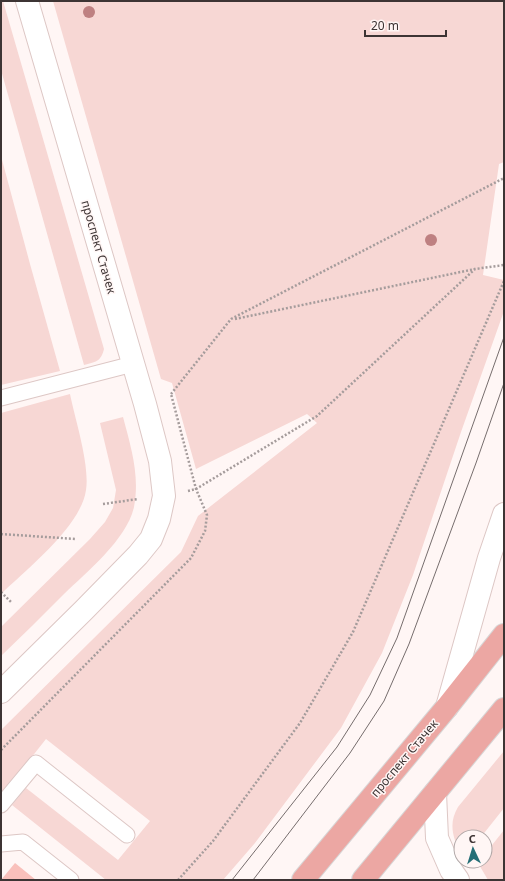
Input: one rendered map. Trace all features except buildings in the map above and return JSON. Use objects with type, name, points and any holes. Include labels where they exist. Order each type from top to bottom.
[{"type":"main road","name":"проспект Стачек","points":[[303,880],[447,707],[504,635]]},
{"type":"main road","points":[[363,880],[504,710]]},
{"type":"street","name":"проспект Стачек","points":[[1,692],[138,555],[150,539],[160,519],[164,496],[160,461],[27,1]]},
{"type":"street","points":[[447,707],[504,514]]},
{"type":"street","points":[[435,793],[437,838],[451,870],[458,880]]},
{"type":"lane","points":[[1,398],[133,364]]},
{"type":"lane","points":[[1,805],[36,763],[127,835]]},
{"type":"lane","points":[[1,844],[23,842],[71,880]]},
{"type":"path","points":[[1,750],[191,558],[205,531],[207,516],[196,489],[171,394],[231,319],[504,178]]},
{"type":"path","points":[[231,319],[475,269],[504,265]]},
{"type":"path","points":[[196,489],[317,416],[475,269]]},
{"type":"path","points":[[178,880],[214,841],[300,723],[353,632],[504,281]]},
{"type":"path","points":[[103,504],[164,496]]},
{"type":"path","points":[[1,534],[76,539]]},
{"type":"path","points":[[1,592],[12,603]]},
{"type":"shaded area","points":[[1,1],[3,1],[104,349],[99,359],[84,365],[1,70]]},
{"type":"shaded area","points":[[53,1],[504,1],[504,162],[499,164],[483,275],[504,280],[504,311],[461,432],[413,575],[382,653],[341,728],[255,843],[223,880],[106,880],[12,805],[26,788],[118,860],[150,821],[46,739],[1,796],[1,730],[181,552],[198,516],[317,423],[307,414],[196,469],[172,383],[161,379]]},
{"type":"shaded area","points":[[1,156],[60,371],[1,385]]},
{"type":"shaded area","points":[[70,394],[86,468],[86,490],[82,504],[64,532],[52,546],[1,594],[1,413]]},
{"type":"shaded area","points":[[123,417],[132,450],[136,484],[134,507],[130,519],[115,543],[105,554],[1,656],[1,627],[90,539],[105,522],[113,508],[116,490],[100,423]]},
{"type":"shaded area","points":[[504,751],[504,808],[487,829],[453,829],[453,831],[452,825],[453,819],[458,807]]},
{"type":"shaded area","points":[[504,830],[504,880],[488,880],[482,869],[493,869],[493,844]]},
{"type":"tram line","points":[[232,880],[337,747],[370,695],[397,638],[504,337]]},
{"type":"tram line","points":[[253,880],[350,753],[384,701],[409,644],[504,383]]}]
